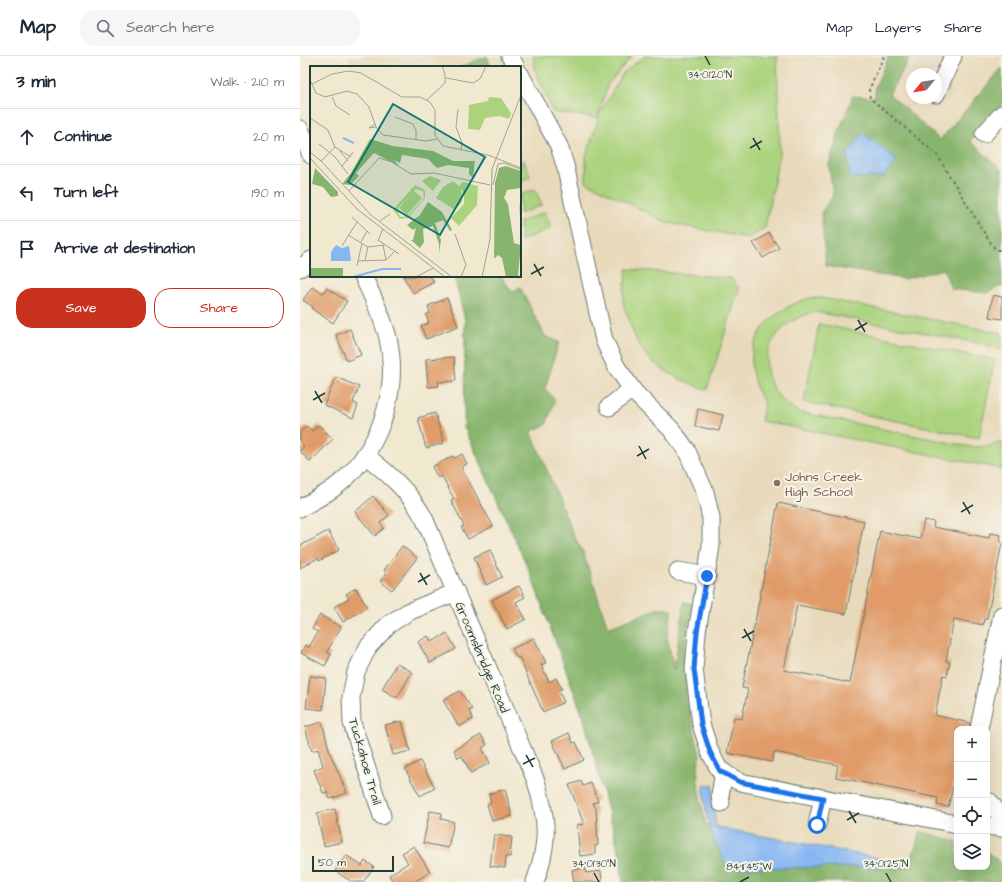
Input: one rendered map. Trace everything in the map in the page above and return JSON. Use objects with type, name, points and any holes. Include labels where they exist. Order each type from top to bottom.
[{"type":"street","points":[[510,56],[515,66]]},
{"type":"street","points":[[942,81],[953,56]]},
{"type":"street","points":[[521,76],[559,146],[565,165],[604,340],[616,366],[632,389],[671,429],[686,449],[698,471],[705,492],[711,518],[711,546],[697,632],[694,669],[701,724],[710,752],[720,771],[740,782],[954,823]]},
{"type":"street","points":[[984,134],[1002,114]]},
{"type":"street","points":[[300,129],[310,153]]},
{"type":"street","points":[[300,268],[310,261]]},
{"type":"street","points":[[300,508],[326,494],[348,476],[365,455],[377,435],[386,411],[391,385],[391,360],[383,322],[363,277]]},
{"type":"street","points":[[608,406],[632,389]]},
{"type":"street","name":"Groomsbridge Road","points":[[365,455],[398,481],[417,504],[536,781],[542,802],[546,828],[544,855],[535,882]]},
{"type":"street","points":[[678,571],[707,576]]},
{"type":"street","name":"Tuckahoe Trail","points":[[382,816],[352,723],[351,697],[356,672],[368,647],[388,625],[408,612],[456,592]]},
{"type":"street","points":[[981,726],[1002,615]]},
{"type":"street","points":[[721,803],[720,795],[724,772]]},
{"type":"street","points":[[817,825],[823,798]]},
{"type":"street","points":[[990,802],[1002,818]]},
{"type":"street","points":[[990,826],[1002,828]]},
{"type":"path","points":[[884,56],[869,90],[870,98],[937,155],[988,239],[996,250],[1002,250]]},
{"type":"shaded area","points":[[348,56],[487,56],[463,66],[352,66]]},
{"type":"shaded area","name":"Johns Creek High School","points":[[487,56],[889,56],[875,87],[875,98],[853,96],[839,131],[829,164],[833,196],[821,213],[826,265],[904,279],[944,269],[1002,286],[1002,864],[990,854],[990,726],[954,726],[954,841],[920,831],[910,866],[706,825],[700,800],[697,766],[700,756],[686,695],[684,645],[693,604],[684,603],[674,672],[659,608],[608,629],[583,552],[574,536],[531,431],[559,342],[545,336],[520,287],[512,292],[502,277],[521,277],[521,66],[491,66]]},
{"type":"shaded area","points":[[911,56],[1002,56],[1002,68],[940,140],[889,94]]},
{"type":"shaded area","points":[[1002,104],[1002,170],[970,141]]},
{"type":"green space","points":[[487,56],[491,66],[463,66]]},
{"type":"green space","points":[[533,56],[632,56],[608,84],[597,118],[553,112],[535,69]]},
{"type":"green space","points":[[645,56],[777,56],[780,151],[765,228],[748,238],[668,223],[586,182],[586,157],[600,113],[624,72]]},
{"type":"green space","points":[[889,56],[911,56],[889,94],[940,140],[1002,68],[1002,104],[970,141],[1002,170],[1002,286],[987,293],[951,289],[944,269],[904,279],[826,266],[821,213],[833,196],[829,164],[839,131],[853,96],[875,98],[875,87]]},
{"type":"green space","points":[[524,160],[530,177],[521,181],[521,162]]},
{"type":"green space","points":[[535,189],[542,205],[521,214],[521,195]]},
{"type":"green space","points":[[545,212],[551,228],[521,241],[521,222]]},
{"type":"green space","points":[[627,269],[731,278],[739,289],[707,390],[668,373],[648,357],[641,347],[634,335],[623,302]]},
{"type":"green space","points":[[454,277],[502,277],[512,292],[520,287],[545,336],[559,342],[545,389],[555,400],[546,425],[531,431],[574,536],[583,552],[608,628],[659,608],[672,610],[667,637],[674,670],[684,602],[693,604],[684,645],[686,695],[700,756],[698,764],[698,782],[706,825],[910,866],[920,831],[954,841],[954,870],[990,870],[990,854],[1002,864],[1002,882],[623,882],[619,852],[584,719],[529,570],[464,427],[465,320]]},
{"type":"green space","points":[[810,298],[822,298],[1002,333],[1002,349],[816,312],[797,318],[783,328],[773,341],[767,356],[767,371],[772,387],[783,400],[799,412],[971,447],[990,446],[1002,442],[1002,469],[761,421],[764,403],[756,387],[752,371],[754,345],[759,334],[776,315],[798,302]]},
{"type":"green space","points":[[819,324],[995,360],[979,438],[804,402]]},
{"type":"water","points":[[863,133],[897,160],[883,177],[850,178],[847,154]]},
{"type":"water","points":[[704,785],[713,785],[713,804],[716,827],[904,863],[904,867],[733,868],[726,865],[710,827],[705,808]]},
{"type":"building","points":[[769,233],[779,248],[763,258],[753,243]]},
{"type":"building","points":[[404,277],[431,277],[434,282],[413,293]]},
{"type":"building","points":[[312,287],[323,293],[326,288],[347,301],[333,323],[312,309],[313,307],[303,300]]},
{"type":"building","points":[[993,295],[1002,297],[1002,319],[989,317]]},
{"type":"building","points":[[447,298],[458,326],[426,339],[421,326],[429,323],[426,315],[430,313],[428,306]]},
{"type":"building","points":[[350,329],[361,355],[347,361],[336,335]]},
{"type":"building","points":[[454,357],[456,381],[438,382],[439,386],[428,387],[426,359]]},
{"type":"building","points":[[336,377],[359,387],[353,402],[358,405],[353,418],[324,405]]},
{"type":"building","points":[[698,409],[723,415],[719,431],[695,426]]},
{"type":"building","points":[[435,413],[444,443],[426,448],[418,418]]},
{"type":"building","points":[[319,425],[333,439],[310,462],[300,451],[304,446],[300,442],[300,432],[307,426],[312,431]]},
{"type":"building","points":[[462,454],[467,464],[461,467],[493,526],[468,539],[461,527],[464,526],[451,500],[454,499],[442,476],[438,478],[432,467],[453,456],[455,458]]},
{"type":"building","points":[[373,496],[389,515],[380,523],[384,528],[375,536],[355,512]]},
{"type":"building","points":[[778,503],[864,521],[846,614],[797,605],[784,670],[850,683],[880,531],[920,539],[924,520],[934,522],[933,527],[989,538],[990,533],[1001,535],[1000,540],[1002,543],[987,619],[984,619],[983,625],[954,619],[946,661],[950,662],[947,676],[943,675],[935,715],[970,723],[970,726],[954,726],[954,782],[948,807],[937,805],[938,798],[836,777],[838,765],[774,752],[772,762],[727,753],[734,717],[742,719],[748,689],[742,688]]},
{"type":"building","points":[[328,531],[339,550],[319,561],[318,558],[300,568],[300,546]]},
{"type":"building","points":[[402,546],[417,558],[392,590],[380,581],[387,573],[384,570]]},
{"type":"building","points":[[490,550],[502,577],[486,585],[474,557]]},
{"type":"building","points":[[519,586],[525,597],[516,602],[526,619],[507,629],[492,600]]},
{"type":"building","points":[[356,588],[367,607],[343,622],[334,607],[349,598],[346,594]]},
{"type":"building","points":[[320,615],[341,627],[327,652],[331,654],[325,666],[301,653],[305,645],[309,647],[318,632],[312,629]]},
{"type":"building","points":[[447,633],[456,649],[430,663],[418,642],[428,636],[432,642]]},
{"type":"building","points":[[534,638],[546,663],[541,665],[549,682],[556,678],[562,689],[558,690],[564,702],[543,712],[519,657],[517,658],[512,649]]},
{"type":"building","points":[[397,663],[412,672],[397,698],[382,689]]},
{"type":"building","points":[[310,676],[326,678],[323,710],[306,708]]},
{"type":"building","points":[[460,691],[472,709],[469,711],[473,719],[459,727],[443,700]]},
{"type":"building","points":[[402,721],[410,751],[393,755],[385,725]]},
{"type":"building","points":[[322,722],[330,753],[347,793],[330,799],[327,792],[323,793],[314,770],[323,766],[318,749],[312,751],[305,727]]},
{"type":"building","points":[[569,733],[573,743],[576,742],[584,760],[565,769],[552,741]]},
{"type":"building","points":[[481,735],[487,745],[482,748],[490,763],[471,773],[462,756],[458,758],[454,750]]},
{"type":"building","points":[[420,761],[435,788],[420,796],[405,769]]},
{"type":"building","points":[[581,781],[583,786],[591,783],[598,801],[593,803],[596,809],[598,845],[595,846],[595,854],[580,856],[577,825],[584,824],[569,785]]},
{"type":"building","points":[[505,789],[512,816],[492,821],[487,804],[491,803],[489,794]]},
{"type":"building","points":[[335,809],[342,842],[324,846],[317,813]]},
{"type":"building","points":[[430,811],[442,813],[441,819],[454,822],[448,848],[423,843]]},
{"type":"building","points":[[494,835],[512,837],[510,857],[506,856],[505,868],[490,866]]},
{"type":"building","points":[[414,846],[430,872],[414,882],[393,882],[389,875],[408,863],[402,853]]},
{"type":"building","points":[[346,855],[362,866],[365,861],[374,867],[363,882],[352,882],[335,871]]},
{"type":"building","points":[[586,868],[586,873],[601,871],[602,882],[574,882],[572,870]]},
{"type":"place","name":"Johns Creek High School","points":[[777,483]]},
{"type":"route","points":[[707,576],[697,632],[694,669],[701,724],[710,752],[720,771],[740,782],[823,798],[817,825]]}]
